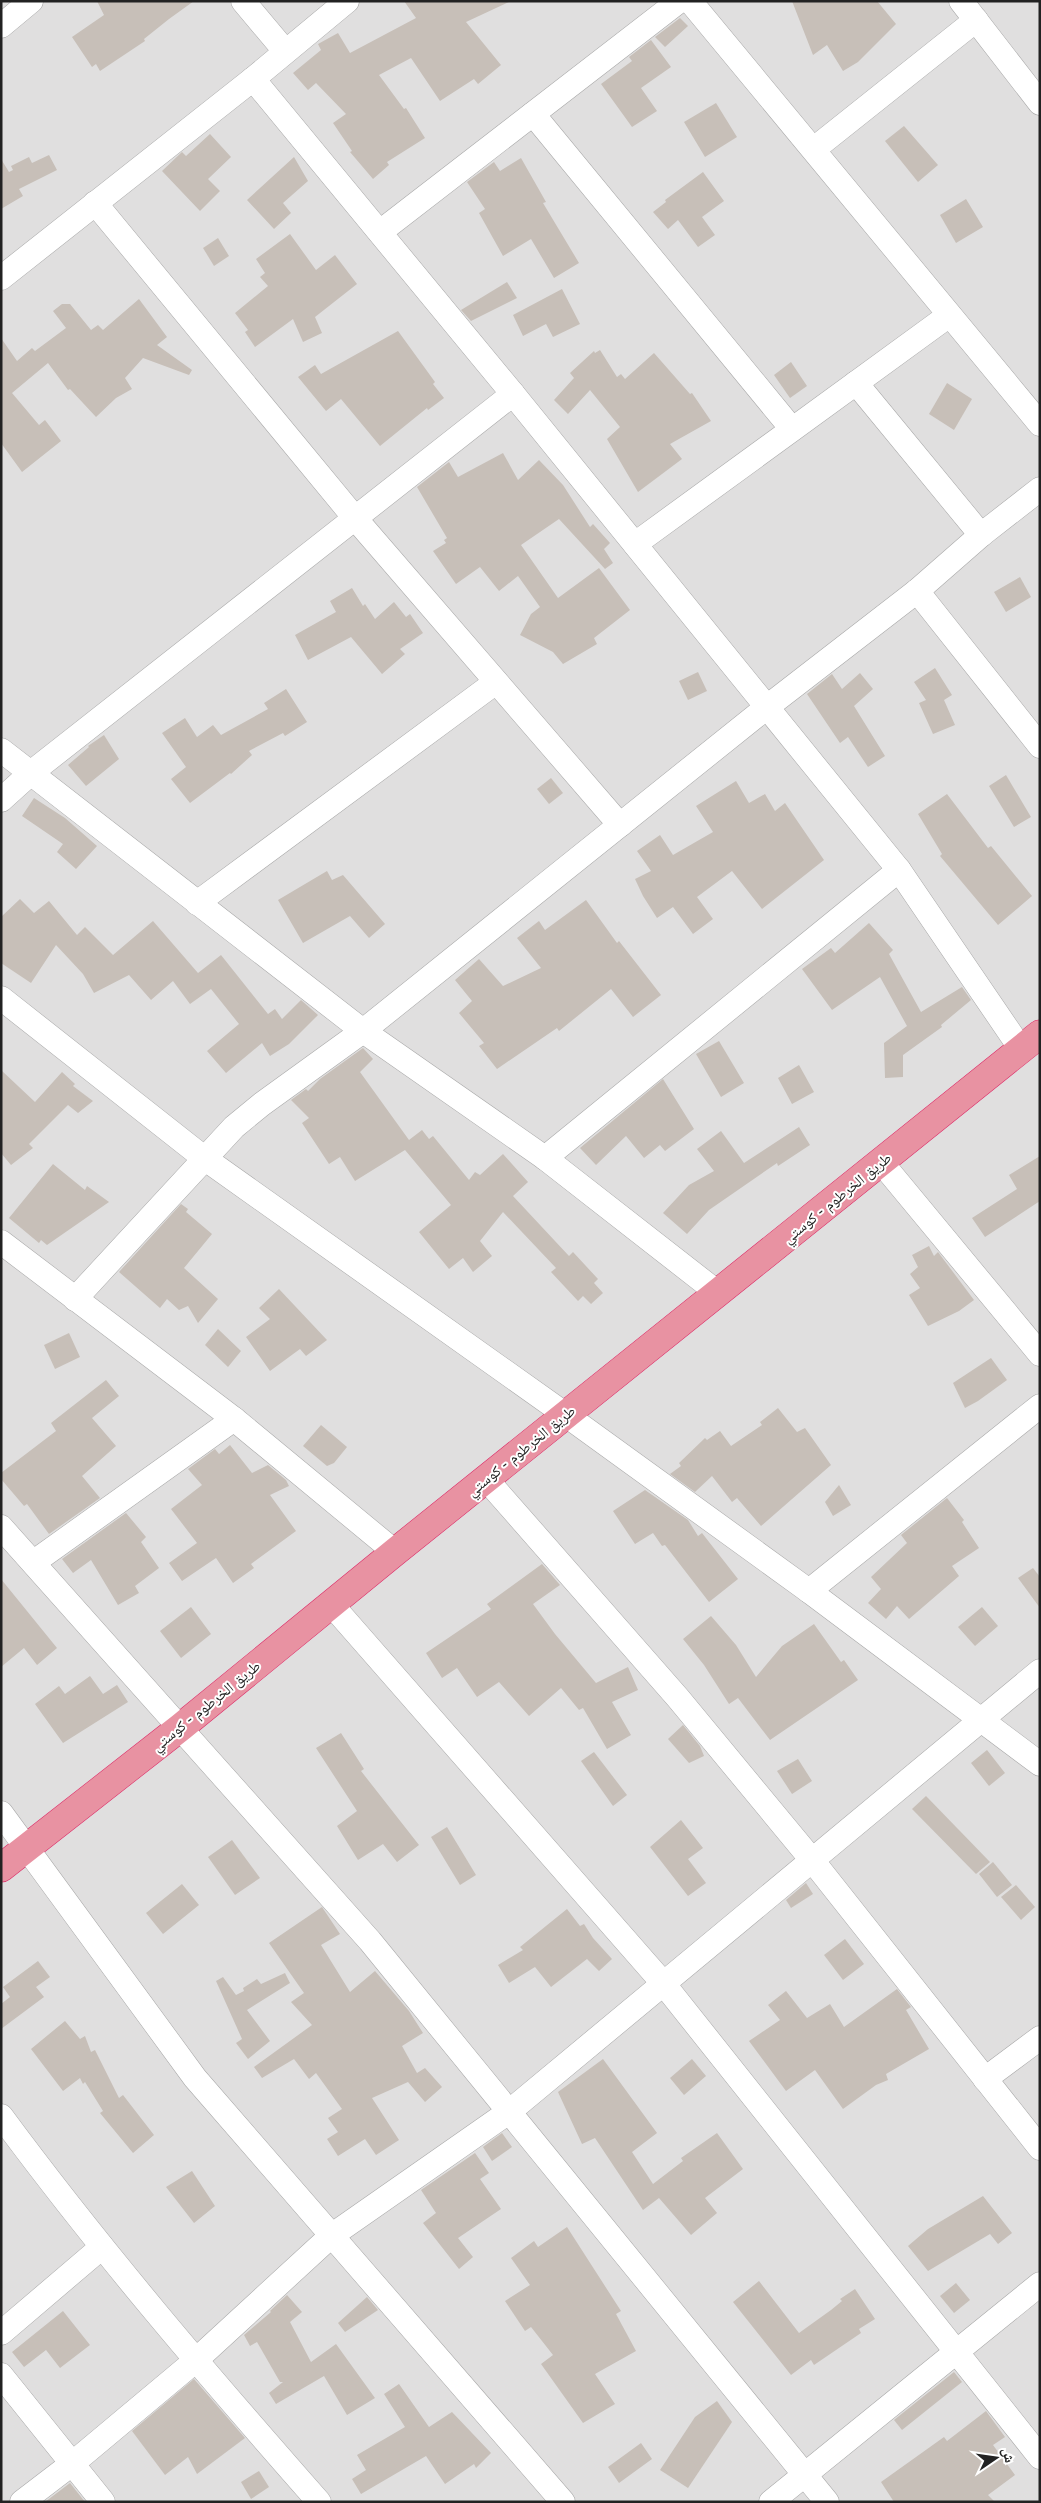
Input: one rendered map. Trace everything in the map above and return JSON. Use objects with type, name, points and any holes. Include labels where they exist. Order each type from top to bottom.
[{"type":"highway","name":"طريق الخرطوم - كوستي","points":[[1,1868],[25,1847],[181,1728],[395,1552],[1030,1041]]},
{"type":"street","points":[[3,20],[31,1]]},
{"type":"street","points":[[243,1],[285,51]]},
{"type":"street","points":[[1,278],[253,79],[347,1]]},
{"type":"street","points":[[380,232],[679,1]]},
{"type":"street","points":[[690,1],[814,149],[948,316],[1040,424]]},
{"type":"street","points":[[961,1],[1040,103]]},
{"type":"street","points":[[814,149],[976,20]]},
{"type":"street","points":[[253,79],[513,394],[899,870],[1030,1041]]},
{"type":"street","points":[[533,114],[792,429]]},
{"type":"street","points":[[95,203],[354,517],[620,825]]},
{"type":"street","points":[[635,544],[948,316]]},
{"type":"street","points":[[856,383],[981,536]]},
{"type":"street","points":[[1,800],[32,772],[354,517],[513,394]]},
{"type":"street","points":[[75,1299],[204,1158],[234,1128],[262,1104],[363,1031],[767,707],[917,591],[1040,489]]},
{"type":"street","points":[[917,591],[1040,746]]},
{"type":"street","points":[[197,903],[496,682]]},
{"type":"street","points":[[1,750],[32,772],[363,1031],[545,1158],[718,1293]]},
{"type":"street","points":[[545,1158],[899,870]]},
{"type":"street","points":[[1,998],[204,1158],[566,1415],[809,1591],[1040,1764]]},
{"type":"street","points":[[881,1162],[1040,1354]]},
{"type":"street","points":[[1,1242],[234,1419],[395,1552]]},
{"type":"street","points":[[809,1591],[1040,1406]]},
{"type":"street","points":[[34,1562],[234,1419]]},
{"type":"street","points":[[486,1479],[678,1698],[812,1860],[1040,2148]]},
{"type":"street","points":[[1,1527],[370,1941],[827,2502]]},
{"type":"street","points":[[331,1604],[663,1983],[1040,2457]]},
{"type":"street","points":[[22,2502],[195,2361],[331,2236],[510,2111],[1040,1671]]},
{"type":"street","points":[[1,1814],[195,2078],[563,2502]]},
{"type":"street","points":[[986,2079],[1040,2038]]},
{"type":"street","points":[[6,2132],[195,2361],[320,2502]]},
{"type":"street","points":[[1,2333],[102,2247]]},
{"type":"street","points":[[772,2502],[955,2351],[1040,2284]]},
{"type":"street","points":[[1,2375],[73,2462],[103,2502]]},
{"type":"shaded area","points":[[1,1],[1040,1],[1040,2502],[1,2502]]},
{"type":"building","points":[[97,1],[194,1],[144,39],[145,41],[100,71],[96,64],[92,67],[72,37],[104,15]]},
{"type":"building","points":[[404,1],[511,1],[466,22],[501,65],[478,84],[474,79],[440,101],[411,58],[379,75],[404,109],[406,108],[425,138],[387,162],[389,165],[373,179],[350,152],[352,151],[333,123],[346,114],[316,83],[308,90],[293,73],[321,50],[318,44],[338,33],[350,53],[416,18]]},
{"type":"building","points":[[792,1],[877,1],[896,24],[858,62],[843,71],[827,45],[813,55]]},
{"type":"building","points":[[680,18],[688,26],[665,47],[655,37]]},
{"type":"building","points":[[651,40],[671,67],[641,88],[657,111],[632,127],[601,84],[632,61],[629,57]]},
{"type":"building","points":[[716,103],[737,137],[705,157],[684,122]]},
{"type":"building","points":[[904,126],[938,165],[918,182],[885,141]]},
{"type":"building","points":[[210,134],[231,157],[208,179],[220,191],[200,211],[162,171],[182,152],[186,156]]},
{"type":"building","points":[[49,155],[57,170],[19,189],[23,196],[1,209],[1,159],[9,172],[13,170],[11,166],[29,157],[32,163]]},
{"type":"building","points":[[294,157],[308,181],[283,203],[291,213],[274,229],[247,200]]},
{"type":"building","points":[[521,158],[546,202],[543,203],[579,263],[554,278],[531,239],[503,256],[479,213],[485,209],[467,182],[494,162],[500,171]]},
{"type":"building","points":[[703,172],[724,201],[702,217],[715,235],[698,247],[678,220],[668,229],[653,212],[666,202],[665,200]]},
{"type":"building","points":[[966,199],[983,227],[956,243],[940,215]]},
{"type":"building","points":[[290,234],[316,270],[335,255],[357,284],[315,317],[322,333],[303,342],[293,319],[255,347],[245,332],[248,330],[235,313],[268,286],[260,277],[265,273],[256,259]]},
{"type":"building","points":[[218,238],[229,256],[214,266],[203,248]]},
{"type":"building","points":[[507,282],[517,298],[471,321],[461,310]]},
{"type":"building","points":[[562,289],[580,324],[553,337],[546,324],[523,336],[513,315]]},
{"type":"building","points":[[139,299],[167,337],[157,345],[192,370],[189,375],[143,358],[125,378],[132,389],[116,398],[96,417],[70,389],[68,390],[48,363],[12,393],[39,425],[45,420],[61,441],[22,472],[1,443],[1,338],[17,361],[32,348],[35,351],[66,328],[53,311],[62,304],[70,304],[91,330],[98,325],[103,330]]},
{"type":"building","points":[[398,331],[435,382],[433,384],[444,398],[428,410],[427,408],[380,446],[341,399],[326,411],[298,377],[315,365],[321,374]]},
{"type":"building","points":[[600,350],[617,377],[621,374],[625,379],[654,353],[690,394],[692,393],[711,421],[670,444],[682,459],[638,492],[607,439],[620,427],[590,390],[568,414],[554,400],[574,378],[570,373],[594,351],[595,353]]},
{"type":"building","points":[[791,362],[807,386],[790,398],[774,375]]},
{"type":"building","points":[[947,383],[972,399],[954,430],[929,414]]},
{"type":"building","points":[[503,453],[518,480],[539,460],[563,485],[590,527],[593,524],[610,543],[604,549],[613,563],[605,569],[559,519],[521,545],[558,598],[599,568],[630,610],[594,638],[597,644],[563,664],[553,652],[520,635],[531,614],[540,607],[518,576],[499,591],[480,567],[456,584],[433,551],[446,543],[444,540],[447,538],[417,487],[449,462],[458,477]]},
{"type":"building","points":[[1020,577],[1031,597],[1006,612],[994,592]]},
{"type":"building","points":[[352,588],[363,606],[365,604],[375,619],[394,602],[406,617],[410,614],[423,633],[400,649],[405,654],[382,674],[351,637],[308,660],[295,635],[336,612],[330,601]]},
{"type":"building","points":[[935,668],[952,695],[944,700],[955,725],[933,734],[919,703],[926,700],[914,682]]},
{"type":"building","points":[[698,672],[707,691],[688,700],[679,681]]},
{"type":"building","points":[[860,673],[873,689],[854,706],[885,756],[868,767],[848,737],[840,743],[807,694],[832,674],[842,689]]},
{"type":"building","points":[[286,689],[307,722],[285,736],[283,733],[249,751],[252,755],[231,774],[190,803],[171,779],[186,767],[162,733],[185,718],[197,737],[213,725],[221,735],[268,709],[264,703]]},
{"type":"building","points":[[104,735],[119,759],[86,786],[68,765],[88,746]]},
{"type":"building","points":[[1006,775],[1031,817],[1014,827],[989,786]]},
{"type":"building","points":[[551,778],[563,793],[549,804],[537,789]]},
{"type":"building","points":[[736,781],[749,803],[765,794],[775,811],[785,803],[824,860],[762,909],[732,871],[697,897],[713,919],[693,934],[673,907],[657,918],[635,879],[651,871],[637,851],[660,835],[673,855],[713,832],[696,806]]},
{"type":"building","points":[[947,794],[988,848],[991,846],[1032,896],[998,925],[940,856],[942,854],[918,814]]},
{"type":"building","points":[[34,798],[65,818],[97,846],[76,869],[57,852],[63,844],[22,816]]},
{"type":"building","points":[[327,871],[332,880],[343,875],[385,924],[369,938],[350,916],[303,943],[278,900]]},
{"type":"building","points":[[20,899],[34,913],[49,901],[77,935],[85,927],[113,955],[153,921],[198,973],[221,955],[268,1014],[275,1009],[282,1019],[301,1000],[318,1015],[289,1044],[270,1056],[262,1043],[226,1073],[207,1051],[239,1024],[211,989],[190,1004],[173,981],[151,1000],[129,975],[94,993],[83,974],[56,945],[31,983],[1,963],[1,917]]},
{"type":"building","points":[[586,900],[617,943],[619,941],[661,995],[633,1017],[611,989],[559,1031],[557,1028],[497,1069],[479,1046],[484,1043],[459,1013],[472,1001],[455,980],[479,959],[503,986],[541,968],[517,938],[539,921],[545,930]]},
{"type":"building","points":[[869,923],[893,950],[889,954],[921,1012],[962,987],[971,1000],[941,1025],[942,1027],[903,1055],[903,1077],[885,1078],[884,1043],[907,1026],[880,977],[832,1010],[802,969],[831,948],[835,953]]},
{"type":"building","points":[[719,1041],[744,1083],[721,1097],[696,1054]]},
{"type":"building","points":[[363,1048],[373,1059],[360,1072],[409,1140],[422,1130],[429,1139],[433,1136],[469,1180],[475,1172],[480,1175],[503,1154],[528,1182],[513,1196],[569,1256],[573,1252],[598,1279],[594,1283],[603,1293],[591,1304],[583,1296],[578,1301],[551,1272],[556,1268],[503,1212],[480,1241],[492,1256],[473,1272],[463,1258],[449,1269],[419,1232],[451,1205],[405,1150],[355,1181],[340,1157],[329,1164],[302,1123],[309,1118],[291,1100],[306,1089],[308,1091],[320,1079]]},
{"type":"building","points":[[799,1065],[814,1092],[792,1104],[778,1078]]},
{"type":"building","points":[[1,1070],[35,1102],[62,1072],[75,1084],[73,1086],[93,1101],[78,1113],[68,1105],[29,1144],[33,1148],[11,1165],[1,1153]]},
{"type":"building","points":[[663,1079],[694,1129],[665,1151],[660,1145],[644,1158],[626,1136],[596,1165],[580,1148]]},
{"type":"building","points":[[799,1127],[810,1145],[778,1166],[777,1163],[709,1210],[687,1234],[663,1213],[689,1185],[714,1171],[697,1149],[721,1131],[744,1163]]},
{"type":"building","points":[[1040,1156],[1040,1201],[985,1237],[972,1218],[1017,1189],[1009,1175]]},
{"type":"building","points":[[53,1164],[85,1190],[87,1186],[109,1202],[47,1245],[41,1240],[39,1243],[9,1218]]},
{"type":"building","points":[[181,1204],[188,1209],[186,1212],[212,1234],[184,1268],[218,1299],[198,1323],[188,1306],[179,1310],[167,1299],[160,1308],[119,1272]]},
{"type":"building","points":[[929,1246],[934,1256],[938,1252],[974,1300],[959,1311],[928,1326],[909,1295],[920,1288],[910,1274],[918,1267],[912,1255]]},
{"type":"building","points":[[279,1289],[327,1340],[306,1356],[300,1349],[270,1371],[246,1337],[270,1319],[259,1308]]},
{"type":"building","points":[[218,1329],[241,1351],[228,1367],[205,1345]]},
{"type":"building","points":[[69,1333],[80,1357],[55,1369],[44,1345]]},
{"type":"building","points":[[991,1358],[1007,1380],[965,1408],[953,1383]]},
{"type":"building","points":[[106,1380],[119,1396],[92,1418],[116,1446],[82,1476],[100,1498],[49,1534],[27,1504],[24,1506],[1,1479],[1,1473],[56,1431],[51,1423]]},
{"type":"building","points":[[778,1408],[797,1432],[805,1428],[831,1465],[761,1526],[737,1498],[732,1502],[712,1476],[695,1492],[670,1474],[681,1466],[679,1463],[705,1438],[707,1440],[720,1431],[731,1446],[762,1425],[760,1422]]},
{"type":"building","points":[[321,1425],[347,1447],[334,1463],[327,1466],[303,1446]]},
{"type":"building","points":[[230,1445],[252,1473],[268,1465],[286,1480],[289,1486],[270,1495],[296,1531],[251,1564],[254,1568],[233,1583],[216,1558],[182,1581],[169,1563],[197,1543],[171,1509],[202,1485],[188,1469],[215,1449],[219,1454]]},
{"type":"building","points":[[839,1485],[851,1505],[833,1516],[825,1502]]},
{"type":"building","points":[[645,1490],[688,1520],[698,1536],[702,1533],[738,1579],[709,1602],[665,1545],[662,1546],[653,1533],[635,1544],[613,1511]]},
{"type":"building","points":[[947,1498],[964,1520],[962,1522],[979,1548],[952,1566],[959,1576],[909,1619],[897,1606],[886,1619],[868,1603],[881,1589],[871,1577],[907,1543],[901,1535]]},
{"type":"building","points":[[126,1513],[146,1537],[141,1542],[159,1568],[135,1586],[139,1593],[118,1605],[91,1560],[73,1573],[62,1559]]},
{"type":"building","points":[[542,1564],[560,1585],[533,1604],[555,1634],[596,1683],[628,1667],[638,1690],[612,1702],[631,1735],[607,1749],[583,1708],[579,1710],[561,1688],[529,1716],[499,1682],[477,1697],[457,1668],[442,1678],[426,1653],[491,1609],[487,1604]]},
{"type":"building","points":[[1033,1568],[1040,1577],[1040,1608],[1018,1578]]},
{"type":"building","points":[[1,1579],[57,1648],[37,1665],[24,1648],[1,1667]]},
{"type":"building","points":[[191,1607],[211,1634],[181,1658],[160,1631]]},
{"type":"building","points":[[982,1607],[998,1626],[975,1646],[958,1627]]},
{"type":"building","points":[[711,1616],[736,1645],[756,1677],[782,1646],[814,1624],[841,1662],[844,1660],[858,1680],[770,1740],[738,1698],[729,1704],[704,1665],[683,1639]]},
{"type":"building","points":[[90,1676],[103,1694],[117,1685],[128,1702],[63,1743],[35,1704],[59,1686],[65,1694]]},
{"type":"building","points":[[683,1725],[700,1746],[704,1756],[689,1763],[668,1739]]},
{"type":"building","points":[[341,1733],[364,1769],[361,1771],[419,1845],[397,1862],[383,1844],[358,1860],[337,1826],[357,1811],[316,1748]]},
{"type":"building","points":[[987,1750],[1005,1773],[989,1786],[971,1763]]},
{"type":"building","points":[[594,1752],[627,1795],[613,1806],[581,1761]]},
{"type":"building","points":[[798,1759],[812,1781],[792,1794],[777,1771]]},
{"type":"building","points":[[926,1796],[990,1862],[976,1874],[912,1809]]},
{"type":"building","points":[[681,1820],[703,1848],[688,1859],[706,1883],[688,1896],[650,1847]]},
{"type":"building","points":[[447,1827],[476,1875],[460,1885],[431,1837]]},
{"type":"building","points":[[232,1840],[260,1878],[235,1895],[208,1857]]},
{"type":"building","points":[[993,1862],[1012,1885],[997,1897],[979,1874]]},
{"type":"building","points":[[806,1883],[813,1894],[791,1908],[786,1900]]},
{"type":"building","points":[[182,1884],[199,1905],[163,1934],[146,1913]]},
{"type":"building","points":[[1016,1885],[1035,1907],[1021,1920],[1001,1897]]},
{"type":"building","points":[[322,1907],[340,1934],[321,1945],[350,1992],[375,1971],[409,2011],[423,2033],[402,2046],[417,2073],[425,2068],[442,2087],[425,2102],[408,2082],[372,2098],[399,2140],[376,2155],[365,2139],[338,2156],[327,2139],[338,2132],[328,2118],[342,2109],[316,2073],[309,2079],[294,2059],[262,2078],[254,2067],[312,2025],[291,2002],[304,1993],[269,1943]]},
{"type":"building","points":[[567,1909],[580,1926],[584,1924],[593,1938],[612,1959],[599,1971],[587,1959],[551,1987],[535,1967],[509,1983],[498,1965],[523,1950],[520,1947]]},
{"type":"building","points":[[845,1939],[864,1964],[843,1980],[824,1955]]},
{"type":"building","points":[[38,1961],[50,1977],[36,1987],[44,1997],[1,2029],[1,2004],[10,1997],[3,1987]]},
{"type":"building","points":[[285,1973],[290,1983],[247,2010],[270,2041],[248,2059],[236,2043],[242,2039],[216,1981],[223,1977],[236,1995],[244,1991],[243,1988],[257,1979],[261,1984]]},
{"type":"building","points":[[897,1989],[911,2007],[906,2010],[929,2049],[886,2074],[888,2080],[876,2085],[843,2109],[815,2070],[786,2091],[749,2041],[780,2020],[768,2005],[786,1991],[807,2018],[830,2004],[844,2027]]},
{"type":"building","points":[[65,2021],[80,2039],[85,2036],[91,2052],[95,2050],[119,2098],[123,2095],[154,2135],[133,2153],[100,2113],[103,2111],[85,2082],[83,2084],[80,2078],[63,2091],[31,2049]]},
{"type":"building","points":[[603,2059],[657,2133],[632,2152],[653,2184],[683,2161],[681,2158],[717,2133],[743,2169],[705,2198],[717,2213],[691,2235],[659,2198],[643,2210],[595,2138],[582,2144],[558,2092]]},
{"type":"building","points":[[692,2059],[706,2076],[684,2095],[670,2078]]},
{"type":"building","points":[[502,2133],[512,2147],[492,2161],[483,2147]]},
{"type":"building","points":[[475,2153],[489,2173],[480,2179],[501,2209],[458,2238],[473,2257],[459,2269],[423,2223],[436,2213],[421,2190]]},
{"type":"building","points":[[192,2171],[215,2206],[194,2223],[166,2187]]},
{"type":"building","points":[[983,2196],[1012,2233],[998,2244],[990,2234],[928,2271],[908,2246],[928,2229]]},
{"type":"building","points":[[567,2227],[621,2311],[616,2314],[636,2351],[595,2374],[615,2404],[583,2423],[541,2364],[553,2355],[531,2327],[525,2331],[505,2301],[530,2285],[511,2258],[534,2241],[538,2247]]},
{"type":"building","points":[[759,2281],[799,2333],[831,2310],[842,2301],[840,2299],[855,2289],[875,2319],[859,2329],[861,2333],[814,2365],[811,2360],[791,2375],[733,2302]]},
{"type":"building","points":[[956,2283],[970,2300],[954,2313],[940,2296]]},
{"type":"building","points":[[287,2295],[302,2312],[290,2322],[311,2362],[336,2344],[375,2398],[347,2415],[324,2376],[276,2404],[269,2393],[283,2382],[280,2382],[257,2342],[250,2346],[244,2335],[271,2312]]},
{"type":"building","points":[[367,2297],[378,2310],[345,2332],[338,2323]]},
{"type":"building","points":[[63,2311],[90,2345],[60,2368],[46,2350],[24,2367],[12,2352]]},
{"type":"building","points":[[954,2372],[962,2382],[902,2430],[894,2420]]},
{"type":"building","points":[[194,2379],[245,2438],[197,2474],[188,2457],[165,2475],[132,2431]]},
{"type":"building","points":[[399,2384],[429,2427],[452,2412],[491,2453],[476,2468],[474,2464],[445,2484],[426,2456],[361,2494],[352,2479],[366,2470],[357,2455],[405,2427],[384,2394]]},
{"type":"building","points":[[717,2401],[732,2422],[688,2488],[660,2470],[695,2417]]},
{"type":"building","points":[[986,2411],[1005,2437],[993,2445],[1015,2475],[988,2495],[995,2502],[894,2502],[881,2482],[944,2437],[947,2441]]},
{"type":"building","points":[[641,2443],[652,2459],[619,2483],[608,2467]]},
{"type":"building","points":[[259,2471],[269,2487],[251,2499],[241,2482]]},
{"type":"building","points":[[70,2483],[85,2502],[45,2502]]}]
